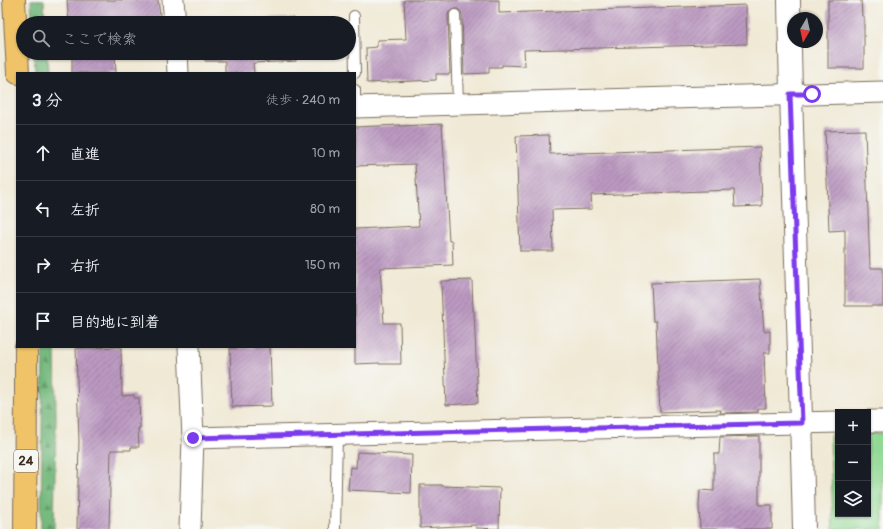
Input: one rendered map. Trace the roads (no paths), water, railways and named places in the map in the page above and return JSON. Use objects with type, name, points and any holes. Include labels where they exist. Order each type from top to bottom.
[{"type":"main road","points":[[14,0],[16,36]]},
{"type":"main road","points":[[17,60],[18,72]]},
{"type":"main road","name":"24","points":[[25,529],[26,348]]},
{"type":"street","points":[[173,0],[174,16]]},
{"type":"street","points":[[789,0],[790,94],[802,423],[804,529]]},
{"type":"street","points":[[177,60],[178,72]]},
{"type":"street","points":[[356,107],[883,92]]},
{"type":"street","points":[[189,348],[193,438],[190,529]]},
{"type":"street","points":[[871,421],[883,420]]},
{"type":"street","points":[[193,438],[835,422]]},
{"type":"lane","points":[[455,15],[458,104]]},
{"type":"lane","points":[[355,60],[355,72]]},
{"type":"lane","points":[[335,529],[337,435]]}]
